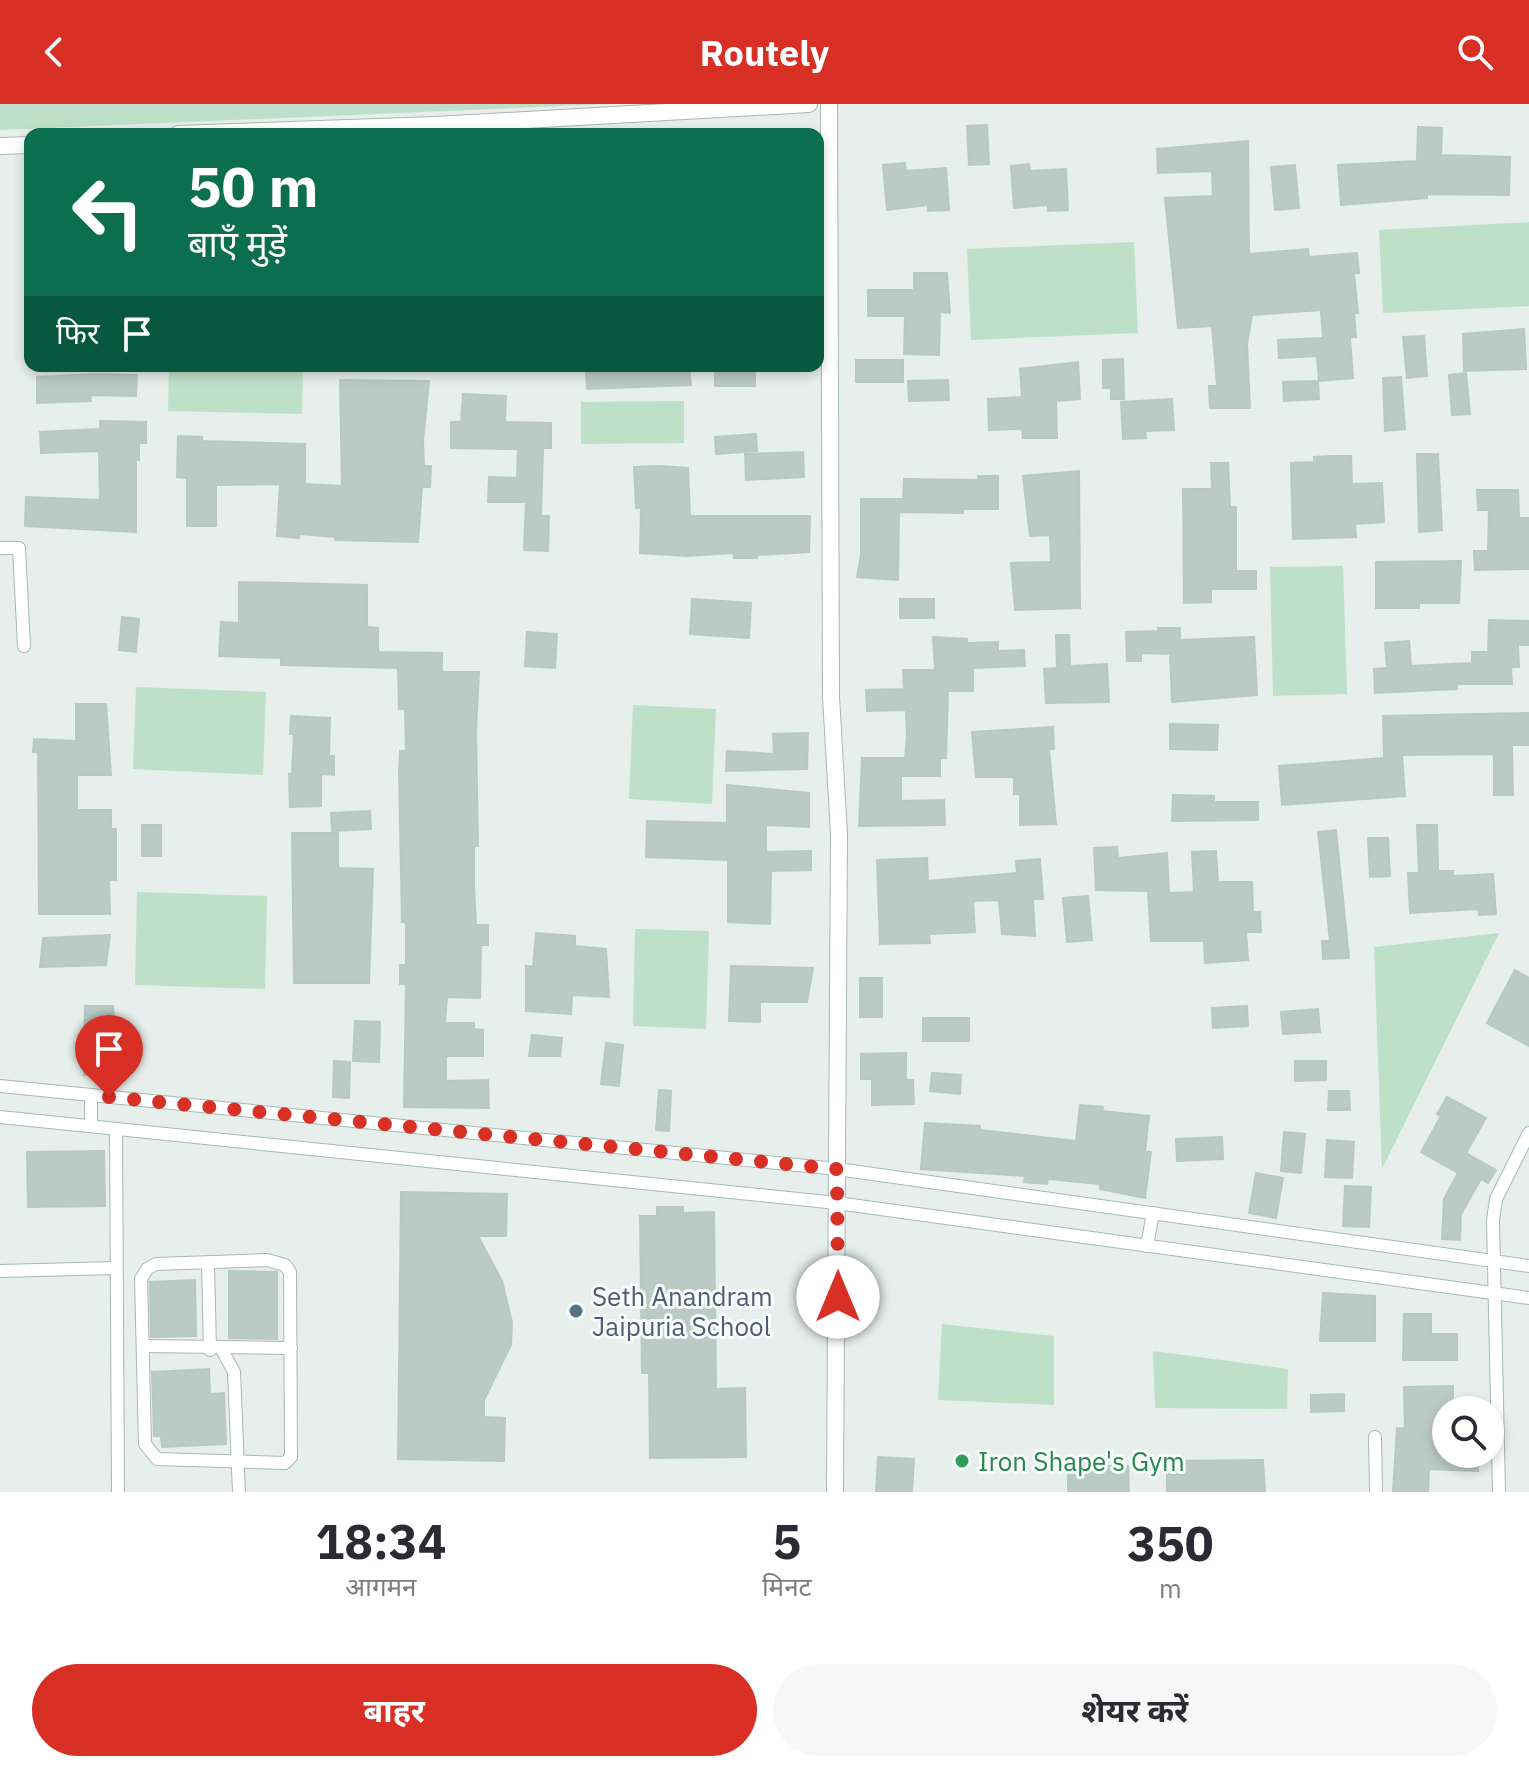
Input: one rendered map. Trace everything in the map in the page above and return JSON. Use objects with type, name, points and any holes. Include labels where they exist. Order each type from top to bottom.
[{"type":"street","points":[[349,128],[809,104]]},
{"type":"street","points":[[829,104],[831,697],[839,834],[835,1492]]},
{"type":"street","points":[[0,146],[24,145]]},
{"type":"street","points":[[0,548],[19,548],[24,646]]},
{"type":"street","points":[[0,1086],[837,1169],[1529,1266]]},
{"type":"street","points":[[91,1095],[91,1126]]},
{"type":"street","points":[[0,1117],[837,1203],[1529,1298]]},
{"type":"street","points":[[116,1129],[118,1492]]},
{"type":"street","points":[[1499,1492],[1496,1199],[1529,1133]]},
{"type":"street","points":[[1147,1246],[1153,1213]]},
{"type":"street","points":[[267,1260],[285,1265],[290,1272],[291,1457],[285,1463],[157,1459],[150,1455],[145,1444],[145,1346],[141,1279],[147,1269],[156,1264],[267,1260]]},
{"type":"street","points":[[208,1263],[216,1350],[234,1372],[239,1492]]},
{"type":"street","points":[[0,1271],[116,1268]]},
{"type":"street","points":[[145,1346],[216,1350],[291,1348]]},
{"type":"street","points":[[1375,1437],[1376,1492]]},
{"type":"green space","points":[[0,104],[608,104],[24,128],[0,130]]},
{"type":"green space","points":[[1529,222],[1529,306],[1383,313],[1379,230]]},
{"type":"green space","points":[[1134,242],[1138,333],[971,340],[967,249]]},
{"type":"green space","points":[[169,372],[303,372],[302,414],[168,411]]},
{"type":"green space","points":[[684,401],[684,443],[581,444],[581,402]]},
{"type":"green space","points":[[1343,566],[1347,694],[1273,696],[1270,567]]},
{"type":"green space","points":[[136,687],[266,692],[263,775],[133,769]]},
{"type":"green space","points":[[633,705],[716,709],[712,804],[629,799]]},
{"type":"green space","points":[[137,892],[267,896],[265,989],[135,985]]},
{"type":"green space","points":[[635,929],[709,931],[706,1029],[633,1026]]},
{"type":"green space","points":[[1499,933],[1382,1169],[1374,947]]},
{"type":"green space","points":[[942,1324],[1054,1336],[1054,1405],[938,1400]]},
{"type":"green space","points":[[1153,1351],[1288,1369],[1287,1409],[1155,1408]]},
{"type":"building","points":[[987,125],[989,164],[969,165],[967,126]]},
{"type":"building","points":[[1418,127],[1442,128],[1441,155],[1510,157],[1509,195],[1427,194],[1427,198],[1341,205],[1338,165],[1417,161]]},
{"type":"building","points":[[1248,141],[1249,254],[1308,249],[1309,257],[1357,253],[1359,273],[1354,273],[1358,313],[1354,313],[1356,337],[1350,337],[1353,378],[1319,381],[1317,356],[1279,358],[1278,340],[1323,338],[1321,310],[1252,315],[1247,344],[1250,408],[1210,408],[1209,386],[1217,386],[1212,326],[1178,328],[1165,198],[1213,196],[1212,171],[1158,173],[1157,149]]},
{"type":"building","points":[[905,163],[906,171],[946,168],[949,210],[928,211],[928,205],[887,210],[883,165]]},
{"type":"building","points":[[1029,164],[1030,171],[1066,169],[1068,210],[1048,211],[1048,205],[1014,208],[1011,166]]},
{"type":"building","points":[[1295,165],[1299,208],[1275,210],[1271,167]]},
{"type":"building","points":[[914,273],[947,273],[950,313],[940,312],[939,355],[904,354],[905,316],[868,316],[868,290],[914,290]]},
{"type":"building","points":[[1524,329],[1526,369],[1464,371],[1463,334]]},
{"type":"building","points":[[1424,336],[1427,376],[1407,378],[1403,337]]},
{"type":"building","points":[[1123,359],[1124,399],[1111,399],[1111,388],[1103,388],[1103,360]]},
{"type":"building","points":[[856,360],[903,360],[903,382],[856,382]]},
{"type":"building","points":[[1078,362],[1080,399],[1056,401],[1057,438],[1023,438],[1022,429],[989,430],[988,399],[1022,397],[1020,369]]},
{"type":"building","points":[[586,372],[690,372],[691,385],[587,389]]},
{"type":"building","points":[[715,372],[755,372],[755,386],[715,386]]},
{"type":"building","points":[[1466,373],[1470,414],[1452,415],[1449,375]]},
{"type":"building","points":[[137,375],[136,396],[90,395],[91,401],[37,403],[37,377]]},
{"type":"building","points":[[1401,377],[1405,429],[1385,431],[1383,378]]},
{"type":"building","points":[[340,380],[429,381],[423,441],[424,466],[431,466],[430,487],[422,487],[418,542],[335,540],[336,537],[299,534],[299,538],[277,536],[280,484],[216,485],[216,526],[187,526],[187,478],[177,477],[178,436],[202,437],[202,441],[305,444],[305,484],[342,486]]},
{"type":"building","points":[[948,380],[949,400],[909,401],[908,381]]},
{"type":"building","points":[[1318,381],[1319,399],[1284,401],[1283,382]]},
{"type":"building","points":[[463,394],[506,396],[505,422],[551,423],[551,448],[543,448],[541,516],[549,516],[548,551],[524,550],[526,502],[488,502],[489,477],[517,478],[518,449],[451,448],[451,422],[461,422]]},
{"type":"building","points":[[1172,399],[1174,430],[1145,431],[1146,438],[1123,439],[1121,402]]},
{"type":"building","points":[[100,421],[146,422],[146,443],[139,443],[139,460],[136,460],[136,532],[25,526],[26,497],[100,500],[99,451],[41,453],[40,432],[100,429]]},
{"type":"building","points":[[756,434],[757,451],[716,454],[715,437]]},
{"type":"building","points":[[803,452],[804,477],[746,480],[745,454]]},
{"type":"building","points":[[1417,454],[1438,454],[1442,530],[1419,532]]},
{"type":"building","points":[[1351,456],[1352,484],[1382,483],[1384,522],[1355,524],[1356,537],[1293,539],[1291,463],[1314,462],[1314,457]]},
{"type":"building","points":[[1211,463],[1228,463],[1230,507],[1236,507],[1236,571],[1256,571],[1256,589],[1211,589],[1211,602],[1184,603],[1183,489],[1212,489]]},
{"type":"building","points":[[634,467],[688,468],[690,516],[810,516],[809,552],[757,555],[757,558],[734,558],[734,553],[687,556],[640,553],[641,508],[636,508]]},
{"type":"building","points":[[1079,471],[1080,608],[1015,610],[1011,563],[1051,562],[1050,535],[1030,536],[1023,476]]},
{"type":"building","points":[[978,476],[998,476],[998,509],[963,509],[963,513],[899,512],[898,580],[857,577],[861,555],[861,499],[903,499],[904,479],[978,480]]},
{"type":"building","points":[[1477,490],[1518,490],[1519,518],[1529,518],[1529,569],[1475,570],[1474,551],[1488,551],[1489,510],[1478,510]]},
{"type":"building","points":[[1461,561],[1459,603],[1419,603],[1419,608],[1376,608],[1376,562]]},
{"type":"building","points":[[239,582],[367,585],[367,627],[378,628],[378,652],[442,653],[442,672],[479,672],[476,731],[478,846],[474,846],[474,886],[476,925],[488,925],[488,945],[481,945],[480,998],[447,997],[445,1023],[474,1023],[474,1029],[483,1030],[483,1056],[446,1056],[446,1081],[488,1080],[489,1108],[404,1107],[406,984],[400,984],[400,965],[406,965],[406,922],[402,922],[399,772],[400,751],[406,751],[405,709],[399,709],[398,668],[281,665],[281,658],[219,656],[221,622],[239,623]]},
{"type":"building","points":[[692,599],[751,603],[749,638],[690,634]]},
{"type":"building","points":[[900,599],[934,599],[934,618],[900,618]]},
{"type":"building","points":[[122,617],[139,619],[136,652],[119,650]]},
{"type":"building","points":[[1489,620],[1529,621],[1529,645],[1518,645],[1519,667],[1511,667],[1512,684],[1457,684],[1457,689],[1375,693],[1374,669],[1387,668],[1385,643],[1409,641],[1411,666],[1472,663],[1472,652],[1488,652]]},
{"type":"building","points":[[1158,628],[1180,628],[1180,640],[1254,637],[1257,695],[1172,702],[1170,654],[1141,653],[1141,661],[1127,661],[1126,632],[1158,631]]},
{"type":"building","points":[[527,632],[557,634],[555,668],[525,666]]},
{"type":"building","points":[[1056,635],[1069,635],[1070,666],[1107,664],[1109,702],[1046,703],[1044,669],[1057,668]]},
{"type":"building","points":[[933,637],[967,639],[967,643],[998,642],[998,651],[1024,650],[1025,666],[973,668],[973,691],[948,691],[946,758],[940,758],[940,776],[901,776],[901,801],[944,800],[945,825],[859,826],[862,758],[905,758],[907,736],[906,710],[867,711],[866,690],[904,689],[903,670],[935,670]]},
{"type":"building","points":[[76,704],[106,704],[111,775],[77,775],[77,810],[111,810],[111,829],[116,829],[116,880],[109,880],[110,914],[39,914],[38,752],[33,752],[34,739],[76,741]]},
{"type":"building","points":[[1529,713],[1529,745],[1512,745],[1513,795],[1494,795],[1494,754],[1402,755],[1405,796],[1282,805],[1279,766],[1384,758],[1383,716]]},
{"type":"building","points":[[291,716],[330,718],[329,756],[334,756],[334,775],[321,774],[321,806],[290,807],[289,774],[292,775],[294,734],[290,734]]},
{"type":"building","points":[[1170,724],[1218,725],[1217,750],[1170,749]]},
{"type":"building","points":[[1053,727],[1054,749],[1049,749],[1056,824],[1020,825],[1020,794],[1014,794],[1014,777],[976,777],[972,732]]},
{"type":"building","points":[[808,733],[807,769],[726,771],[727,751],[774,754],[773,734]]},
{"type":"building","points":[[727,785],[809,793],[809,827],[766,825],[766,852],[811,851],[811,870],[771,871],[770,924],[728,922],[728,860],[646,857],[647,821],[727,823]]},
{"type":"building","points":[[1173,795],[1214,796],[1214,802],[1258,802],[1258,820],[1172,821]]},
{"type":"building","points":[[370,811],[371,829],[332,831],[331,813]]},
{"type":"building","points":[[142,825],[161,825],[161,856],[142,856]]},
{"type":"building","points":[[1417,825],[1437,825],[1438,871],[1453,871],[1453,876],[1493,874],[1496,914],[1479,915],[1478,909],[1410,913],[1408,873],[1419,873]]},
{"type":"building","points":[[1336,830],[1349,958],[1323,959],[1322,941],[1330,941],[1318,832]]},
{"type":"building","points":[[292,833],[338,833],[338,868],[373,869],[369,983],[294,983]]},
{"type":"building","points":[[1368,838],[1388,838],[1390,876],[1370,877]]},
{"type":"building","points":[[1117,847],[1118,858],[1167,853],[1169,893],[1194,892],[1192,852],[1216,851],[1218,882],[1252,882],[1253,912],[1260,912],[1261,932],[1246,932],[1248,960],[1205,963],[1204,941],[1151,941],[1148,891],[1096,890],[1094,848]]},
{"type":"building","points":[[927,858],[928,881],[1017,873],[1016,861],[1040,859],[1043,899],[1033,899],[1035,936],[1002,934],[999,900],[973,901],[975,932],[929,934],[930,943],[880,944],[877,860]]},
{"type":"building","points":[[1088,896],[1092,940],[1067,942],[1063,898]]},
{"type":"building","points":[[536,933],[575,936],[575,946],[606,949],[609,997],[572,995],[571,1014],[526,1011],[526,966],[533,967]]},
{"type":"building","points":[[110,935],[106,965],[40,967],[43,938]]},
{"type":"building","points":[[731,966],[813,968],[807,1002],[760,1002],[760,1022],[729,1021]]},
{"type":"building","points":[[1515,970],[1529,978],[1529,1046],[1487,1023]]},
{"type":"building","points":[[860,978],[882,978],[882,1017],[860,1017]]},
{"type":"building","points":[[85,1006],[113,1006],[117,1073],[84,1075]]},
{"type":"building","points":[[1247,1006],[1248,1026],[1213,1028],[1212,1008]]},
{"type":"building","points":[[1318,1009],[1320,1032],[1283,1034],[1281,1012]]},
{"type":"building","points":[[923,1018],[969,1018],[969,1041],[923,1041]]},
{"type":"building","points":[[355,1021],[380,1022],[379,1062],[353,1061]]},
{"type":"building","points":[[532,1035],[562,1038],[560,1056],[529,1056]]},
{"type":"building","points":[[606,1043],[623,1045],[619,1086],[601,1084]]},
{"type":"building","points":[[906,1053],[906,1080],[913,1080],[914,1104],[872,1105],[872,1079],[861,1079],[861,1054]]},
{"type":"building","points":[[334,1061],[350,1062],[349,1098],[333,1097]]},
{"type":"building","points":[[1295,1061],[1326,1061],[1326,1080],[1295,1081]]},
{"type":"building","points":[[932,1073],[961,1075],[960,1094],[930,1091]]},
{"type":"building","points":[[659,1090],[671,1091],[669,1131],[656,1130]]},
{"type":"building","points":[[1329,1091],[1349,1091],[1350,1110],[1328,1110]]},
{"type":"building","points":[[1447,1097],[1486,1118],[1466,1153],[1496,1170],[1488,1183],[1481,1179],[1461,1214],[1460,1240],[1442,1239],[1444,1199],[1458,1173],[1421,1152],[1441,1116],[1437,1114]]},
{"type":"building","points":[[1080,1105],[1103,1107],[1102,1111],[1149,1116],[1145,1152],[1151,1152],[1145,1198],[1100,1189],[1100,1184],[1048,1179],[1047,1184],[1024,1182],[1025,1176],[921,1169],[925,1123],[980,1126],[980,1130],[1076,1141]]},
{"type":"building","points":[[1284,1132],[1305,1134],[1301,1173],[1281,1171]]},
{"type":"building","points":[[1222,1137],[1223,1159],[1177,1161],[1176,1139]]},
{"type":"building","points":[[1327,1140],[1354,1142],[1352,1178],[1325,1177]]},
{"type":"building","points":[[104,1151],[105,1206],[28,1207],[27,1152]]},
{"type":"building","points":[[1256,1173],[1283,1178],[1276,1218],[1249,1213]]},
{"type":"building","points":[[1345,1186],[1371,1187],[1369,1227],[1343,1226]]},
{"type":"building","points":[[401,1192],[507,1194],[506,1236],[478,1236],[502,1281],[512,1322],[511,1345],[484,1400],[484,1417],[505,1418],[504,1461],[398,1459]]},
{"type":"building","points":[[657,1207],[683,1207],[683,1213],[714,1212],[716,1389],[745,1388],[746,1457],[650,1458],[649,1373],[642,1373],[640,1216],[657,1216]]},
{"type":"building","points":[[229,1271],[277,1272],[277,1339],[229,1338]]},
{"type":"building","points":[[195,1280],[196,1336],[151,1337],[150,1282]]},
{"type":"building","points":[[1323,1293],[1375,1296],[1375,1341],[1320,1341]]},
{"type":"building","points":[[1404,1314],[1431,1314],[1431,1334],[1457,1334],[1457,1360],[1403,1360]]},
{"type":"building","points":[[209,1369],[210,1394],[224,1393],[226,1444],[162,1447],[161,1436],[154,1436],[152,1372]]},
{"type":"building","points":[[1453,1386],[1453,1396],[1432,1396],[1432,1468],[1478,1468],[1478,1471],[1429,1469],[1428,1492],[1393,1492],[1397,1428],[1405,1428],[1404,1387]]},
{"type":"building","points":[[1344,1394],[1344,1411],[1311,1412],[1311,1395]]},
{"type":"building","points":[[878,1457],[914,1459],[912,1492],[876,1492]]},
{"type":"building","points":[[1263,1460],[1265,1492],[1167,1492],[1167,1461]]},
{"type":"building","points":[[1068,1466],[1128,1466],[1129,1492],[1068,1492]]},
{"type":"place","name":"Seth Anandram Jaipuria School","points":[[576,1311]]},
{"type":"place","name":"Iron Shape's Gym","points":[[962,1461]]},
{"type":"route","points":[[109,1097],[837,1169],[838,1297]]}]
